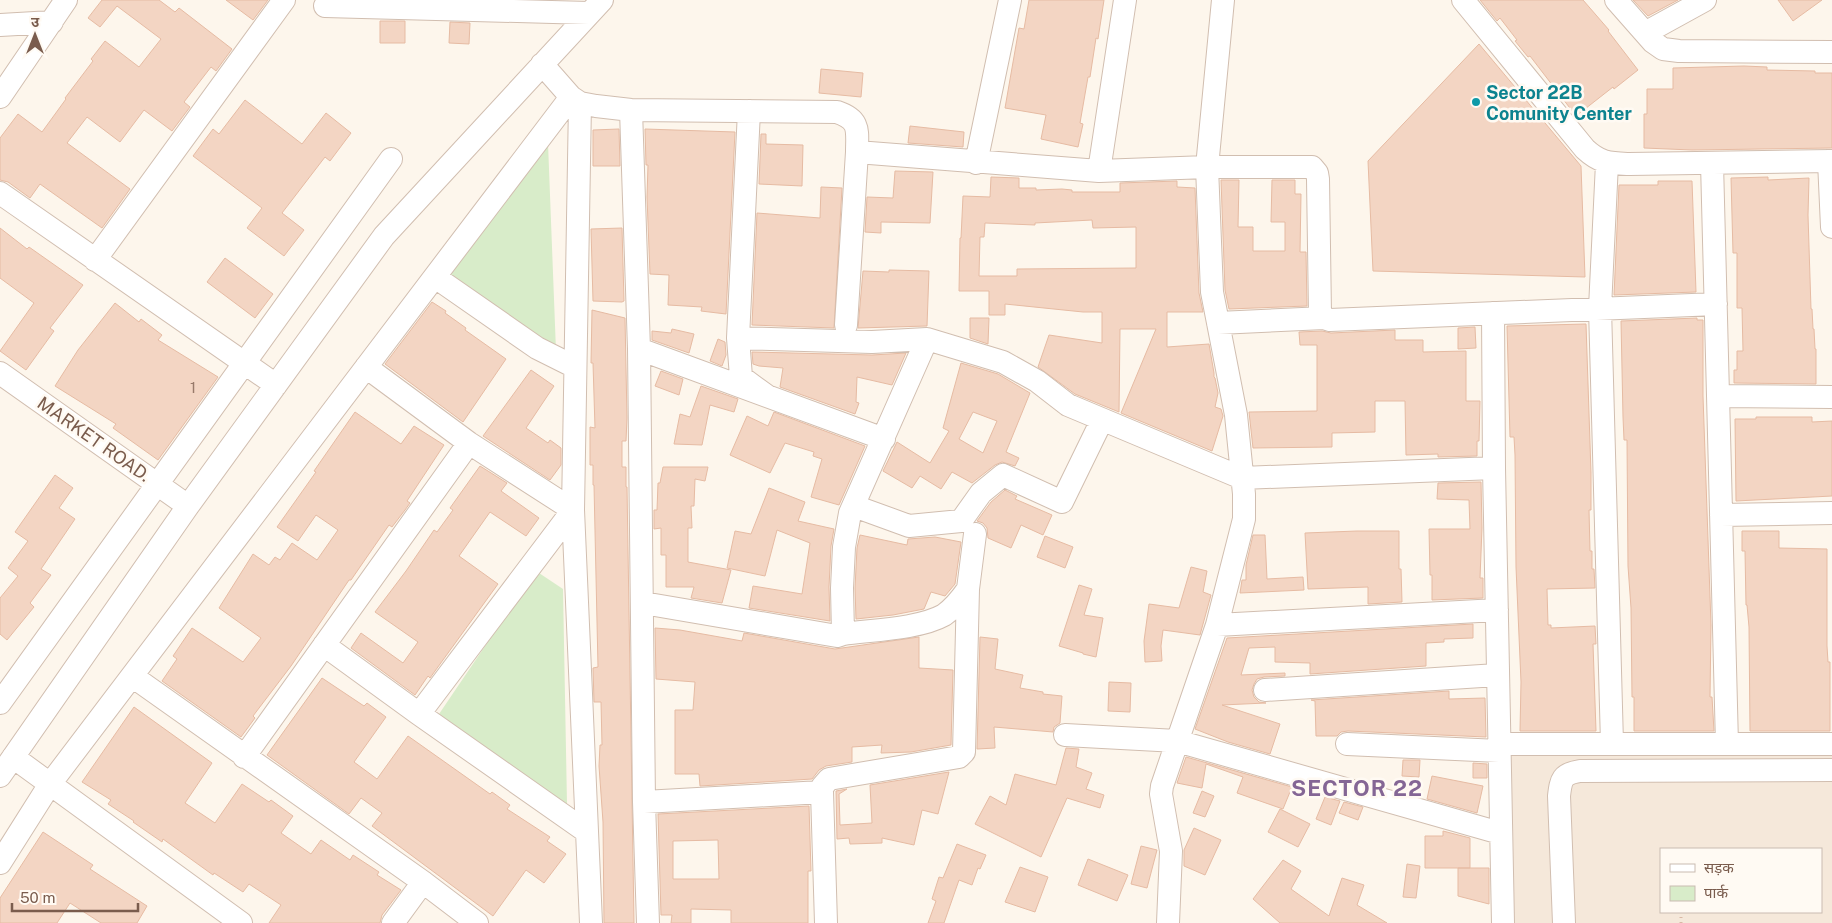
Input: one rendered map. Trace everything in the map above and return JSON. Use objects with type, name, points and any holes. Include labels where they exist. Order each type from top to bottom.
[{"type":"street","points":[[96,260],[284,0]]},
{"type":"street","points":[[976,163],[1010,0]]},
{"type":"street","points":[[1099,171],[1125,0]]},
{"type":"street","points":[[1168,923],[1171,851],[1161,794],[1162,786],[1216,625],[1244,519],[1242,478],[1233,396],[1218,323],[1212,282],[1207,167],[1223,0]]},
{"type":"street","points":[[1463,0],[1585,149],[1595,158],[1607,163],[1629,164],[1831,161],[1832,227]]},
{"type":"street","points":[[1616,0],[1652,42],[1663,49],[1679,51],[1832,52]]},
{"type":"street","points":[[1645,33],[1705,0]]},
{"type":"street","points":[[325,6],[596,7]]},
{"type":"street","points":[[0,24],[61,7]]},
{"type":"street","points":[[0,97],[61,7]]},
{"type":"street","points":[[0,776],[188,506],[384,236],[596,7]]},
{"type":"street","points":[[542,64],[575,100],[631,110],[838,112],[849,116],[857,127],[857,152],[846,325]]},
{"type":"street","points":[[0,863],[50,784],[435,276],[575,100]]},
{"type":"street","points":[[575,100],[576,367],[573,510],[591,923]]},
{"type":"street","points":[[631,110],[638,349],[643,603],[644,802],[648,923]]},
{"type":"street","points":[[749,111],[738,338],[741,377],[767,396]]},
{"type":"street","points":[[857,152],[976,163],[1099,171],[1207,167],[1312,167],[1318,179],[1320,314],[1324,318]]},
{"type":"street","points":[[0,703],[156,483],[391,159]]},
{"type":"street","points":[[1712,162],[1727,744]]},
{"type":"street","points":[[1607,163],[1600,308],[1612,744]]},
{"type":"street","points":[[0,192],[243,364],[276,385]]},
{"type":"street","points":[[435,276],[537,348],[576,367]]},
{"type":"street","points":[[1218,323],[1716,304]]},
{"type":"street","points":[[1493,313],[1497,675],[1503,923]]},
{"type":"street","points":[[738,338],[872,342],[927,339],[1002,362],[1031,377],[1068,405],[1242,478],[1494,468]]},
{"type":"street","points":[[843,634],[844,547],[848,523],[927,339]]},
{"type":"street","points":[[638,349],[884,439]]},
{"type":"street","points":[[366,367],[469,444],[573,510]]},
{"type":"street","name":"MARKET ROAD.","points":[[0,373],[188,506]]},
{"type":"street","points":[[1718,396],[1832,397]]},
{"type":"street","points":[[854,506],[909,526],[961,521],[981,493],[1003,475],[1062,502],[1102,420]]},
{"type":"street","points":[[244,757],[469,444]]},
{"type":"street","points":[[419,714],[573,510]]},
{"type":"street","points":[[1721,515],[1832,513]]},
{"type":"street","points":[[826,923],[822,787],[829,779],[960,758],[964,752],[968,589],[975,534]]},
{"type":"street","points":[[643,603],[837,636],[920,624],[943,615],[954,606],[968,589]]},
{"type":"street","points":[[1216,625],[1497,610]]},
{"type":"street","points":[[324,645],[587,832]]},
{"type":"street","points":[[1264,690],[1497,675]]},
{"type":"street","points":[[132,676],[423,882],[477,923]]},
{"type":"street","points":[[1065,735],[1177,741],[1500,833]]},
{"type":"street","points":[[1347,744],[1499,748],[1612,744],[1832,744]]},
{"type":"street","points":[[13,757],[240,923]]},
{"type":"street","points":[[1564,923],[1558,796],[1560,782],[1568,773],[1580,771],[1832,770]]},
{"type":"street","points":[[644,802],[822,792]]},
{"type":"street","points":[[393,923],[423,882]]},
{"type":"shaded area","points":[[1832,749],[1832,923],[1509,923],[1506,750]]},
{"type":"green space","points":[[548,143],[556,351],[443,275]]},
{"type":"green space","points":[[536,571],[563,589],[567,804],[437,717]]},
{"type":"building","points":[[102,0],[159,0],[175,12],[179,8],[232,49],[216,71],[211,67],[184,102],[190,107],[172,131],[144,110],[120,142],[87,117],[67,143],[130,189],[102,228],[40,184],[30,198],[8,182],[0,180],[0,138],[18,114],[42,132],[93,61],[91,59],[105,41],[139,67],[161,39],[117,6],[100,27],[88,18]]},
{"type":"building","points":[[226,0],[268,0],[253,20]]},
{"type":"building","points":[[1029,0],[1104,0],[1098,39],[1096,38],[1090,77],[1088,77],[1080,123],[1083,124],[1078,147],[1041,139],[1046,115],[1005,108],[1019,28],[1024,29]]},
{"type":"building","points":[[1480,0],[1583,0],[1609,30],[1638,70],[1576,116],[1530,56],[1528,57],[1515,41],[1517,40],[1500,18],[1497,21]]},
{"type":"building","points":[[1633,0],[1678,0],[1648,16]]},
{"type":"building","points":[[1778,0],[1822,0],[1793,21]]},
{"type":"building","points":[[380,21],[405,21],[405,43],[380,43]]},
{"type":"building","points":[[450,22],[470,23],[469,44],[449,43]]},
{"type":"building","name":"Sector 22B Comunity Center","points":[[1479,44],[1581,166],[1585,277],[1373,271],[1368,161]]},
{"type":"building","points":[[1767,67],[1767,70],[1832,73],[1832,148],[1692,150],[1644,148],[1644,114],[1647,114],[1647,89],[1673,89],[1673,68]]},
{"type":"building","points":[[821,69],[863,73],[861,97],[819,93]]},
{"type":"building","points":[[245,100],[302,144],[326,113],[351,133],[330,161],[325,157],[282,213],[304,230],[284,256],[247,228],[262,208],[193,156],[213,129],[219,134]]},
{"type":"building","points":[[910,126],[964,132],[963,147],[908,143]]},
{"type":"building","points":[[619,129],[620,166],[593,166],[593,130]]},
{"type":"building","points":[[645,129],[735,132],[726,314],[701,311],[702,307],[668,305],[669,275],[650,274],[647,197],[648,165],[646,165]]},
{"type":"building","points":[[761,134],[766,134],[766,144],[803,145],[802,186],[759,184]]},
{"type":"building","points":[[895,171],[933,172],[930,223],[881,222],[881,233],[865,232],[867,197],[893,198]]},
{"type":"building","points":[[991,177],[1019,178],[1019,188],[1036,188],[1036,190],[1062,189],[1072,190],[1072,192],[1120,192],[1120,183],[1177,181],[1177,187],[1195,188],[1199,293],[1203,312],[1167,312],[1167,347],[1209,344],[1218,393],[1215,407],[1221,409],[1223,416],[1212,451],[1121,413],[1156,329],[1120,329],[1119,412],[1075,394],[1038,367],[1049,335],[1102,343],[1102,312],[1083,312],[1005,304],[1005,315],[989,315],[989,291],[959,291],[963,196],[990,197]],"holes":[[[1092,220],[1093,228],[1136,227],[1136,268],[1017,269],[1017,276],[979,276],[980,237],[984,237],[985,223],[1035,225],[1035,223]]]},
{"type":"building","points":[[1768,177],[1768,180],[1809,178],[1808,215],[1811,309],[1816,349],[1816,384],[1734,383],[1734,370],[1737,370],[1737,351],[1743,351],[1742,308],[1737,308],[1737,253],[1733,253],[1731,178]]},
{"type":"building","points":[[1221,180],[1239,180],[1238,227],[1253,227],[1253,251],[1285,251],[1285,222],[1271,222],[1272,180],[1295,180],[1295,194],[1301,194],[1300,252],[1306,252],[1307,306],[1229,309],[1225,290]]},
{"type":"building","points":[[1658,181],[1692,181],[1696,292],[1614,295],[1619,185],[1658,185]]},
{"type":"building","points":[[821,187],[842,188],[834,328],[752,325],[757,213],[820,218]]},
{"type":"building","points":[[0,228],[27,249],[29,247],[83,285],[50,328],[54,331],[26,370],[0,351],[34,303],[0,278]]},
{"type":"building","points":[[622,228],[624,301],[593,301],[591,229]]},
{"type":"building","points":[[225,258],[273,294],[255,318],[207,282]]},
{"type":"building","points":[[889,270],[929,271],[927,326],[858,328],[863,271],[889,272]]},
{"type":"building","points":[[432,302],[446,311],[445,313],[466,328],[465,330],[506,359],[463,422],[385,364]]},
{"type":"building","points":[[115,303],[139,322],[141,319],[162,335],[158,340],[218,377],[158,460],[113,428],[116,424],[55,386],[78,350]]},
{"type":"building","points":[[592,310],[625,318],[627,418],[626,441],[622,441],[622,467],[626,467],[627,487],[634,923],[604,923],[603,822],[599,766],[600,745],[602,745],[601,702],[594,702],[593,668],[598,667],[594,485],[593,465],[590,465],[590,427],[595,428],[593,363],[591,363]]},
{"type":"building","points":[[970,318],[989,318],[988,344],[970,338]]},
{"type":"building","points":[[1697,318],[1697,320],[1703,320],[1703,396],[1711,625],[1710,697],[1712,697],[1714,731],[1634,731],[1628,566],[1627,440],[1624,440],[1621,321]]},
{"type":"building","points":[[1586,324],[1591,473],[1591,510],[1589,510],[1590,551],[1592,551],[1595,588],[1547,589],[1548,625],[1551,625],[1551,628],[1595,626],[1596,644],[1593,644],[1596,731],[1520,731],[1521,682],[1516,567],[1515,455],[1514,437],[1510,437],[1507,326]]},
{"type":"building","points":[[1475,327],[1476,348],[1458,349],[1458,328]]},
{"type":"building","points":[[672,329],[694,334],[689,353],[652,340],[652,331],[671,333]]},
{"type":"building","points":[[1395,330],[1395,340],[1423,340],[1423,352],[1466,351],[1466,401],[1480,401],[1477,456],[1438,457],[1438,454],[1406,455],[1405,401],[1375,401],[1375,432],[1332,433],[1332,447],[1253,448],[1249,412],[1317,411],[1317,345],[1300,345],[1299,332],[1322,331],[1331,333]]},
{"type":"building","points":[[718,339],[725,342],[726,355],[722,366],[710,361]]},
{"type":"building","points":[[752,352],[872,355],[906,353],[892,385],[857,377],[856,402],[859,403],[855,414],[780,387],[783,368],[753,364]]},
{"type":"building","points":[[961,363],[998,374],[1030,393],[1006,452],[1019,458],[1015,466],[1002,462],[995,465],[972,483],[952,472],[941,489],[920,476],[912,488],[883,471],[897,442],[930,463],[949,431],[943,428]],"holes":[[[973,412],[997,421],[983,453],[959,439]]]},
{"type":"building","points":[[531,370],[554,386],[526,428],[548,443],[550,440],[561,448],[561,465],[550,480],[483,436]]},
{"type":"building","points":[[661,371],[683,379],[679,395],[655,386]]},
{"type":"building","points":[[701,386],[738,399],[734,412],[710,405],[702,445],[674,444],[680,414],[690,417]]},
{"type":"building","points":[[355,412],[401,444],[414,426],[444,445],[407,501],[410,503],[392,527],[389,525],[351,580],[349,580],[291,666],[253,716],[255,718],[241,737],[162,681],[177,659],[173,656],[192,628],[243,662],[261,638],[219,608],[253,554],[269,565],[275,557],[280,560],[292,543],[317,560],[338,530],[316,515],[298,541],[277,527]]},
{"type":"building","points":[[774,412],[865,446],[839,505],[811,497],[822,459],[813,456],[814,452],[785,443],[770,473],[730,455],[747,416],[768,426]]},
{"type":"building","points":[[1756,417],[1812,417],[1812,422],[1832,421],[1832,496],[1736,501],[1735,419],[1756,419]]},
{"type":"building","points":[[480,466],[507,483],[501,491],[539,518],[526,536],[490,512],[459,556],[498,584],[430,678],[428,676],[415,695],[351,648],[361,633],[403,663],[418,642],[375,612],[434,530],[437,532],[453,510],[450,508]]},
{"type":"building","points":[[663,467],[708,467],[705,481],[695,479],[694,506],[691,506],[692,528],[688,528],[688,562],[731,570],[722,603],[691,598],[694,587],[666,587],[666,555],[661,555],[661,528],[654,529],[654,510],[657,510],[658,483],[660,483]]},
{"type":"building","points":[[55,475],[73,488],[59,508],[75,519],[41,569],[51,575],[30,603],[34,607],[7,640],[0,634],[0,598],[18,576],[8,568],[28,541],[15,532]]},
{"type":"building","points":[[1481,482],[1480,578],[1483,578],[1483,598],[1432,600],[1429,529],[1470,529],[1469,500],[1437,499],[1438,483]]},
{"type":"building","points":[[769,488],[805,502],[798,521],[834,529],[831,546],[829,587],[830,621],[749,608],[753,586],[802,594],[810,543],[777,530],[765,576],[727,568],[735,531],[751,534]]},
{"type":"building","points":[[1005,490],[1017,496],[1015,499],[1052,515],[1043,535],[1021,525],[1011,548],[988,538],[987,528],[983,523],[977,521],[991,502]]},
{"type":"building","points":[[1399,531],[1399,569],[1401,569],[1402,602],[1368,604],[1368,587],[1308,589],[1305,533]]},
{"type":"building","points":[[1742,531],[1779,531],[1779,548],[1827,549],[1827,646],[1828,662],[1830,662],[1830,731],[1750,731],[1749,627],[1746,605],[1745,551],[1742,551]]},
{"type":"building","points":[[860,535],[907,545],[908,539],[935,537],[961,542],[955,584],[945,596],[931,592],[924,609],[856,619],[855,588],[857,548]]},
{"type":"building","points":[[1253,535],[1265,535],[1267,579],[1303,577],[1304,590],[1240,593],[1242,580],[1246,580],[1246,565]]},
{"type":"building","points":[[1045,536],[1073,547],[1065,568],[1037,557]]},
{"type":"building","points":[[1191,567],[1207,571],[1203,592],[1211,595],[1200,635],[1163,630],[1162,661],[1145,662],[1144,641],[1149,604],[1179,608]]},
{"type":"building","points":[[1079,585],[1092,589],[1084,615],[1103,618],[1096,657],[1059,646]]},
{"type":"building","points":[[1473,624],[1473,638],[1444,639],[1444,642],[1426,643],[1426,666],[1310,674],[1310,663],[1275,662],[1275,647],[1249,648],[1241,675],[1285,673],[1285,676],[1257,679],[1252,690],[1254,697],[1259,702],[1266,703],[1222,705],[1280,724],[1270,754],[1228,742],[1195,729],[1227,638]]},
{"type":"building","points":[[655,628],[680,630],[742,641],[744,633],[835,649],[919,637],[919,668],[953,670],[951,745],[911,752],[881,753],[882,745],[852,747],[852,762],[826,766],[819,770],[812,779],[700,786],[699,774],[675,774],[675,710],[693,710],[695,682],[656,679]]},
{"type":"building","points":[[980,637],[998,639],[995,669],[1023,675],[1020,688],[1043,692],[1043,694],[1062,696],[1060,723],[1054,727],[1053,732],[994,727],[995,748],[977,749]]},
{"type":"building","points":[[322,678],[364,706],[367,703],[386,717],[354,762],[377,779],[408,736],[490,794],[492,792],[510,805],[507,809],[550,837],[547,841],[566,854],[544,883],[526,870],[493,916],[372,826],[382,813],[361,798],[349,814],[267,755]]},
{"type":"building","points":[[1109,682],[1131,683],[1130,712],[1108,711]]},
{"type":"building","points":[[1449,691],[1449,699],[1485,698],[1486,737],[1348,731],[1341,732],[1337,736],[1316,736],[1315,701],[1311,700]]},
{"type":"building","points":[[134,707],[212,763],[185,803],[215,823],[242,784],[269,802],[271,800],[293,816],[281,833],[311,854],[321,840],[350,860],[353,855],[379,872],[377,875],[401,890],[382,915],[380,923],[269,923],[281,905],[249,884],[243,892],[214,873],[213,875],[163,839],[162,842],[133,822],[108,804],[111,800],[82,782]]},
{"type":"building","points":[[1066,748],[1079,749],[1076,767],[1092,773],[1086,789],[1104,795],[1100,808],[1067,798],[1041,857],[975,824],[990,796],[1006,805],[1015,774],[1056,785]]},
{"type":"building","points":[[1186,757],[1292,787],[1283,809],[1237,793],[1243,777],[1206,764],[1202,788],[1177,783]]},
{"type":"building","points":[[1403,760],[1420,760],[1419,777],[1402,776]]},
{"type":"building","points":[[1473,763],[1487,764],[1487,778],[1473,778]]},
{"type":"building","points":[[949,772],[938,814],[922,810],[914,845],[882,838],[882,843],[850,844],[849,838],[837,839],[836,791],[847,789],[839,794],[840,825],[872,823],[870,785]]},
{"type":"building","points":[[1432,776],[1483,786],[1477,813],[1427,799]]},
{"type":"building","points":[[1202,791],[1214,796],[1205,817],[1193,813]]},
{"type":"building","points":[[1325,797],[1340,801],[1331,825],[1316,819]]},
{"type":"building","points":[[1344,802],[1363,807],[1358,820],[1339,813]]},
{"type":"building","points":[[809,806],[811,871],[808,871],[808,923],[731,923],[731,910],[691,909],[691,923],[671,923],[672,915],[661,915],[658,814]],"holes":[[[718,840],[719,879],[673,879],[673,841]]]},
{"type":"building","points":[[1280,809],[1310,824],[1298,847],[1268,832]]},
{"type":"building","points":[[1194,828],[1221,840],[1205,875],[1184,866],[1184,850]]},
{"type":"building","points":[[1443,831],[1470,838],[1470,868],[1425,868],[1425,836],[1443,836]]},
{"type":"building","points":[[43,832],[93,865],[90,869],[147,906],[137,923],[101,923],[70,903],[57,923],[0,923],[0,898]]},
{"type":"building","points":[[957,844],[986,855],[980,869],[978,868],[972,885],[959,880],[944,923],[928,923],[936,901],[932,899],[939,877],[943,878]]},
{"type":"building","points":[[1141,846],[1157,850],[1147,888],[1131,884]]},
{"type":"building","points":[[1088,859],[1128,875],[1117,901],[1078,885]]},
{"type":"building","points":[[1283,860],[1301,871],[1291,889],[1329,916],[1342,878],[1364,885],[1357,905],[1387,923],[1280,923],[1253,899]]},
{"type":"building","points":[[1407,864],[1420,866],[1416,898],[1403,897]]},
{"type":"building","points":[[1020,867],[1048,877],[1035,912],[1005,902]]},
{"type":"building","points":[[1458,868],[1489,868],[1489,904],[1458,896]]},
{"type":"place","name":"Sector 22B Comunity Center","points":[[1476,102]]},
{"type":"district","name":"SECTOR 22","points":[[1357,788]]}]
